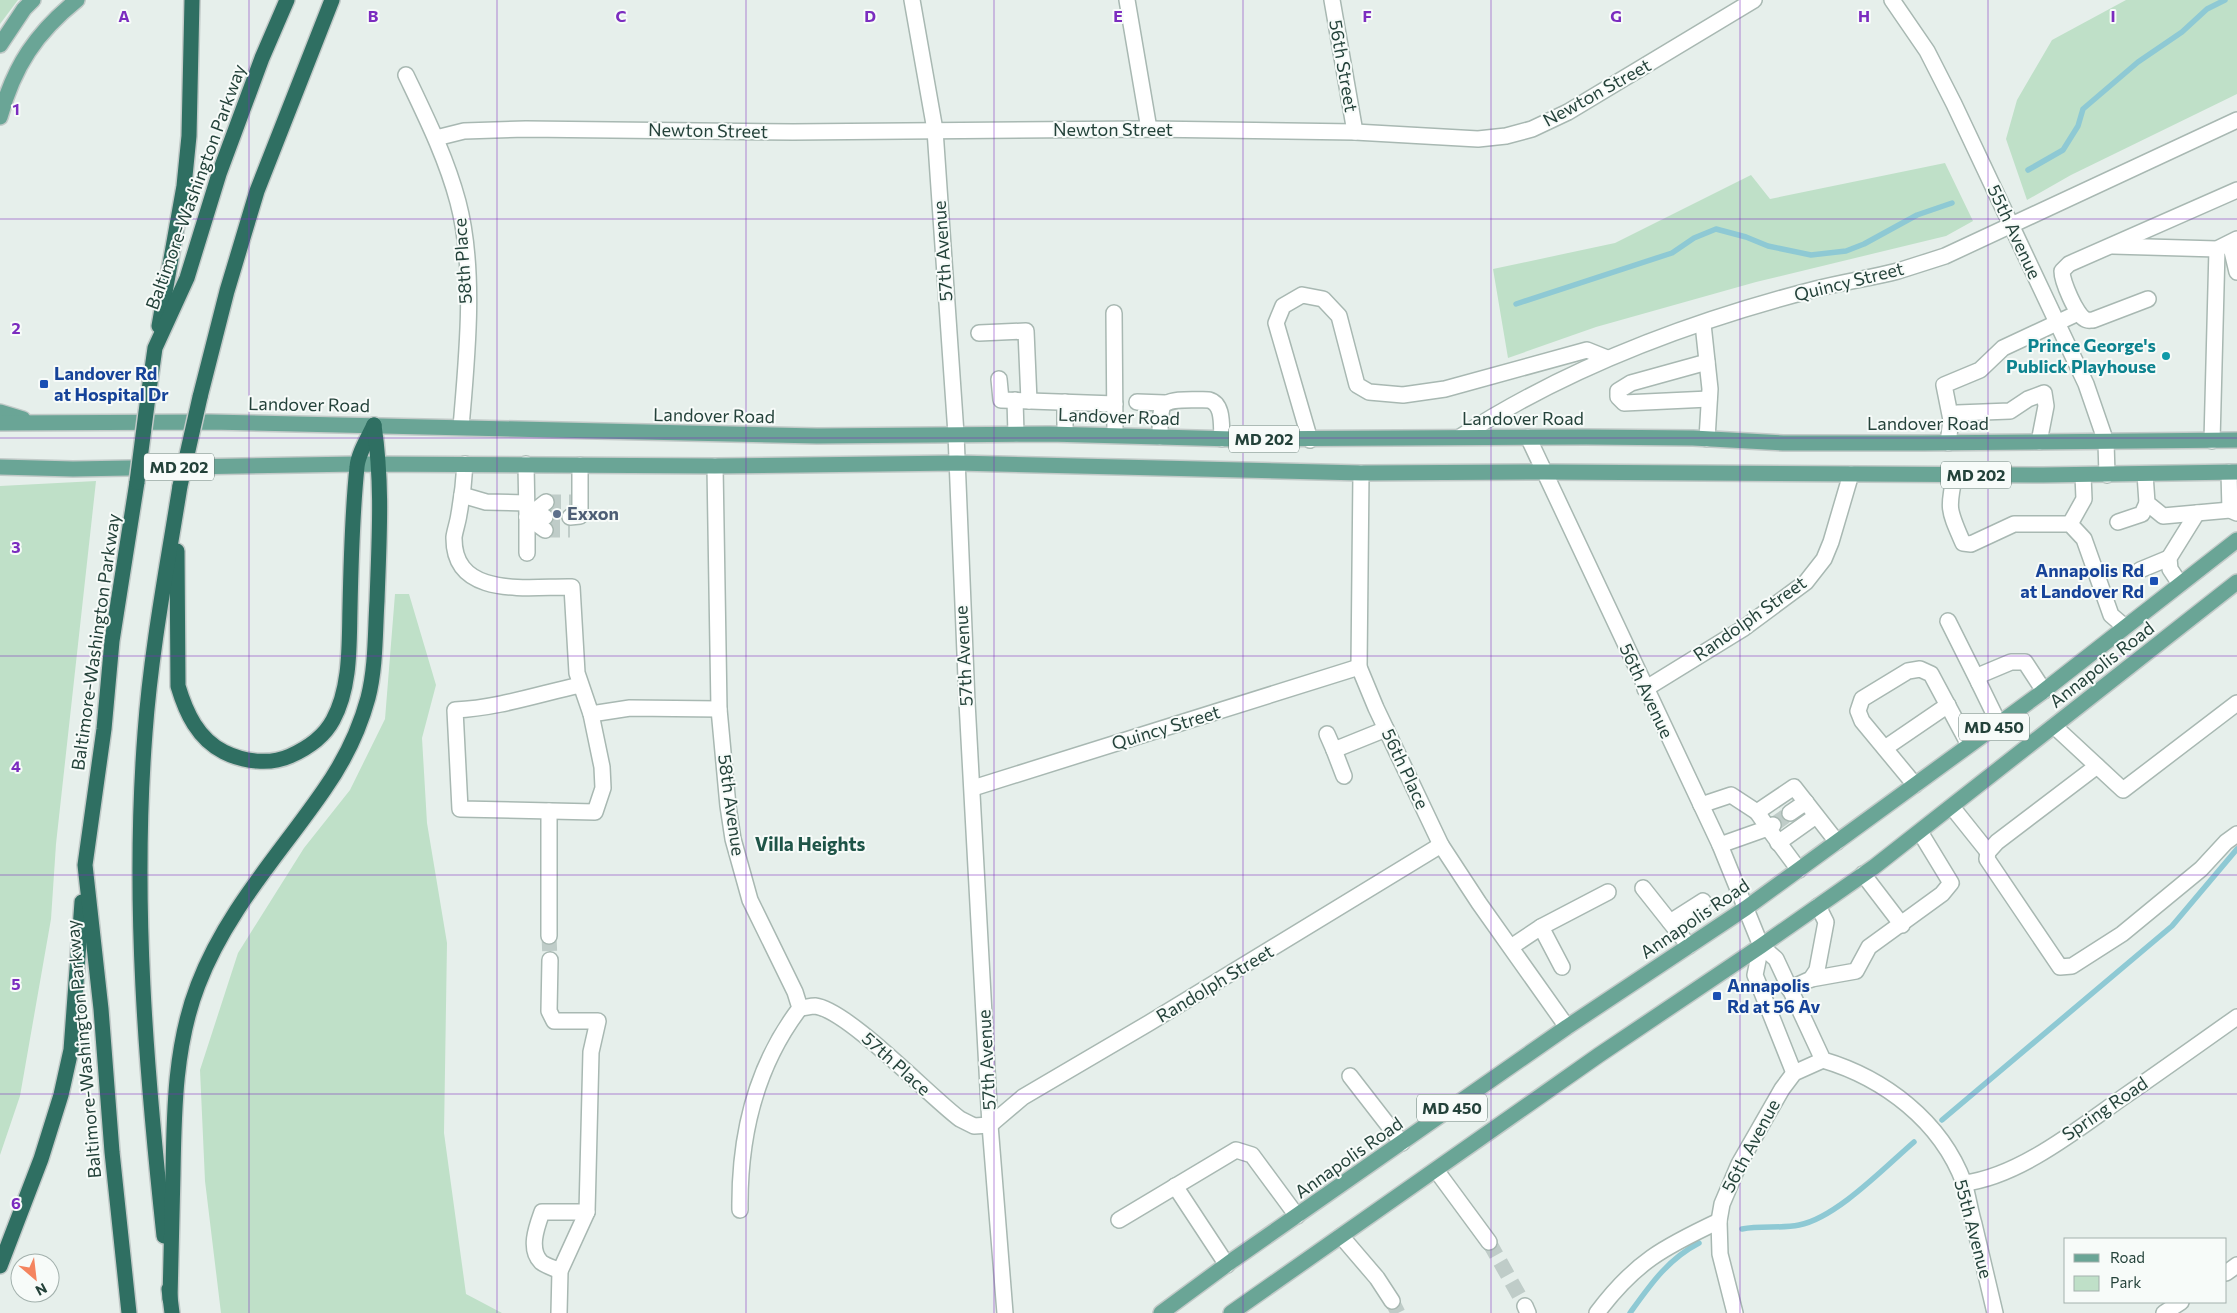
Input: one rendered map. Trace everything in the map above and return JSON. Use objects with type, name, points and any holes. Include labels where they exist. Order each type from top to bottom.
[{"type":"highway","name":"Baltimore-Washington Parkway","points":[[129,1313],[112,1152],[101,1009],[85,865],[104,729],[112,641],[137,482],[155,348],[187,278],[219,174],[262,58],[287,0]]},
{"type":"highway","points":[[171,1306],[153,1134],[142,1002],[139,875],[145,733],[155,641],[180,486],[227,291],[257,191],[332,0]]},
{"type":"highway","points":[[155,348],[184,186],[188,152],[189,3]]},
{"type":"highway","points":[[176,509],[178,686],[188,714],[202,735],[224,752],[248,760],[262,762],[287,757],[309,746],[325,731],[333,720],[344,688],[348,660],[353,512],[357,464],[374,425]]},
{"type":"highway","points":[[171,1306],[174,1123],[179,1067],[190,1009],[215,949],[240,904],[324,789],[344,757],[359,726],[368,698],[374,663],[381,514],[380,464],[374,425]]},
{"type":"highway","points":[[0,1266],[41,1159],[61,1095],[71,1050],[85,865]]},
{"type":"main road","points":[[0,45],[24,9],[33,0]]},
{"type":"main road","points":[[0,117],[6,94],[19,65],[30,47],[44,30],[77,0]]},
{"type":"main road","points":[[0,412],[32,422]]},
{"type":"main road","name":"Landover Road","points":[[0,423],[374,425],[798,436],[1065,434],[1310,440],[1528,437],[1948,443],[2237,440]]},
{"type":"main road","name":"MD 202","points":[[0,467],[73,468],[357,464],[715,466],[957,463],[1362,473],[2106,475],[2233,472]]},
{"type":"main road","name":"Annapolis Road","points":[[1161,1313],[1567,1027],[1746,908],[2044,690],[2237,540]]},
{"type":"main road","name":"Annapolis Road","points":[[1231,1313],[1615,1044],[1761,946],[1863,874],[1920,832],[2237,582]]},
{"type":"street","name":"57th Avenue","points":[[912,0],[936,130],[956,434],[966,693],[973,788],[990,1125],[1005,1313]]},
{"type":"street","points":[[1127,0],[1149,129]]},
{"type":"street","name":"56th Street","points":[[1332,0],[1355,132]]},
{"type":"street","name":"Newton Street","points":[[436,138],[464,131],[510,129],[793,132],[1149,129],[1355,132],[1478,138],[1506,136],[1532,129],[1568,112],[1754,0]]},
{"type":"street","name":"55th Avenue","points":[[1892,0],[1927,50],[1982,162],[2086,384],[2106,442],[2106,475]]},
{"type":"street","name":"58th Place","points":[[406,75],[436,138],[458,202],[464,231],[468,292],[461,427]]},
{"type":"street","name":"Quincy Street","points":[[1460,438],[1503,410],[1607,358],[1742,310],[1816,289],[1898,271],[1945,256],[2237,120]]},
{"type":"street","points":[[2148,299],[2093,320],[2084,319],[2078,313],[2062,279],[2062,272],[2068,264],[2237,190]]},
{"type":"street","points":[[2109,246],[2228,244]]},
{"type":"street","points":[[2228,244],[2237,272]]},
{"type":"street","points":[[2212,440],[2228,244]]},
{"type":"street","points":[[2046,300],[2067,289]]},
{"type":"street","points":[[1310,440],[1276,323],[1283,306],[1302,295],[1323,299],[1339,316],[1357,386],[1369,392],[1403,395],[1445,389],[1587,350],[1607,358]]},
{"type":"street","points":[[1114,313],[1115,435]]},
{"type":"street","points":[[1948,443],[1951,420],[1944,385],[1980,370],[2003,348],[2078,313]]},
{"type":"street","points":[[1703,324],[1709,399],[1707,439]]},
{"type":"street","points":[[979,333],[1026,331],[1022,401],[1016,434]]},
{"type":"street","points":[[1707,362],[1630,382],[1618,391],[1618,397],[1624,403],[1709,399]]},
{"type":"street","points":[[1000,379],[1001,400],[1115,404]]},
{"type":"street","points":[[1951,420],[1957,413],[2010,411],[2028,399],[2044,393],[2046,406],[2039,442]]},
{"type":"street","points":[[1137,402],[1166,403],[1174,400],[1214,402],[1220,408],[1222,439]]},
{"type":"street","points":[[1065,402],[1065,434]]},
{"type":"street","points":[[1160,437],[1162,408],[1166,403]]},
{"type":"street","name":"56th Avenue","points":[[1528,437],[1720,845],[1761,946]]},
{"type":"street","points":[[465,464],[462,495],[454,536],[455,550],[468,574],[477,581],[493,586],[572,587],[577,673],[591,714],[603,788],[595,812],[460,810],[455,710],[477,709],[580,685]]},
{"type":"street","points":[[526,464],[528,553]]},
{"type":"street","points":[[573,516],[580,464]]},
{"type":"street","name":"58th Avenue","points":[[715,466],[719,709],[733,839],[750,900],[795,992],[800,1008]]},
{"type":"street","points":[[2147,503],[2163,516],[2197,512],[2233,511],[2233,472]]},
{"type":"street","name":"56th Place","points":[[1362,473],[1359,667],[1386,729],[1441,844],[1567,1027]]},
{"type":"street","name":"Randolph Street","points":[[1645,689],[1744,628],[1806,582],[1824,559],[1832,542],[1851,474]]},
{"type":"street","points":[[2118,522],[2142,514],[2147,503],[2145,474]]},
{"type":"street","points":[[1955,475],[1949,502],[1951,516],[1963,543],[1971,544],[2014,524],[2070,524],[2084,539],[2110,615],[2125,627]]},
{"type":"street","points":[[2070,524],[2084,499],[2083,475]]},
{"type":"street","points":[[462,495],[545,516],[526,510]]},
{"type":"street","points":[[2140,570],[2169,558],[2197,512]]},
{"type":"street","points":[[2169,558],[2170,569],[2180,584]]},
{"type":"street","points":[[1948,621],[1998,724]]},
{"type":"street","points":[[1979,683],[1980,675],[2011,662],[2025,662],[2044,690]]},
{"type":"street","name":"Quincy Street","points":[[973,788],[1359,667]]},
{"type":"street","points":[[1915,785],[1862,721],[1858,711],[1862,700],[1908,671],[1920,669],[1931,674],[1969,745]]},
{"type":"street","points":[[2054,726],[2123,790],[2237,704]]},
{"type":"street","points":[[1885,748],[1948,705]]},
{"type":"street","points":[[591,714],[630,708],[719,709]]},
{"type":"street","points":[[1334,750],[1386,729]]},
{"type":"street","points":[[1327,734],[1344,776]]},
{"type":"street","points":[[2097,766],[1997,842],[1988,852],[1987,859],[2060,967],[2072,966],[2122,934],[2201,869],[2226,842],[2237,834]]},
{"type":"street","points":[[1756,812],[1794,787],[1837,842]]},
{"type":"street","points":[[1701,806],[1731,795],[1756,812],[1771,827],[1778,843],[1798,870]]},
{"type":"street","points":[[1790,813],[1806,802]]},
{"type":"street","points":[[1952,807],[1988,852]]},
{"type":"street","points":[[549,811],[550,936]]},
{"type":"street","points":[[1778,843],[1816,816]]},
{"type":"street","points":[[1720,845],[1771,827]]},
{"type":"street","points":[[1789,989],[1810,979],[1856,971],[1869,947],[1902,925],[1942,894],[1951,883],[1920,832]]},
{"type":"street","name":"Randolph Street","points":[[990,1125],[1023,1097],[1158,1018],[1441,844]]},
{"type":"street","points":[[1863,874],[1902,925]]},
{"type":"street","points":[[1643,888],[1689,946]]},
{"type":"street","points":[[1511,947],[1541,928],[1608,892]]},
{"type":"street","points":[[1670,922],[1703,901]]},
{"type":"street","points":[[1810,979],[1817,970],[1826,922],[1818,906]]},
{"type":"street","points":[[1541,928],[1562,967]]},
{"type":"street","points":[[1761,946],[1776,959],[1789,989],[1823,1060],[1794,1073],[1755,975],[1761,946]]},
{"type":"street","points":[[550,960],[549,1011],[554,1021],[598,1021],[591,1052],[587,1212],[560,1271],[560,1313]]},
{"type":"street","name":"57th Place","points":[[800,1008],[815,1006],[830,1012],[854,1027],[960,1119],[974,1126],[990,1125]]},
{"type":"street","points":[[740,1210],[742,1152],[749,1112],[773,1050],[786,1027],[800,1008]]},
{"type":"street","name":"Spring Road","points":[[1964,1183],[1982,1181],[2005,1172],[2037,1155],[2106,1110],[2237,1017]]},
{"type":"street","name":"55th Avenue","points":[[1823,1060],[1847,1068],[1874,1081],[1920,1115],[1950,1156],[1964,1183],[1995,1313]]},
{"type":"street","name":"56th Avenue","points":[[1735,1313],[1720,1254],[1719,1221],[1722,1204],[1740,1164],[1782,1089],[1794,1073]]},
{"type":"street","points":[[1350,1076],[1402,1143]]},
{"type":"street","points":[[1119,1220],[1236,1150],[1252,1155],[1297,1216]]},
{"type":"street","points":[[1436,1170],[1489,1242]]},
{"type":"street","points":[[1175,1186],[1227,1265]]},
{"type":"street","points":[[560,1271],[542,1262],[535,1250],[535,1231],[542,1212],[587,1212]]},
{"type":"street","points":[[1597,1313],[1637,1267],[1656,1253],[1719,1221]]},
{"type":"street","points":[[1342,1236],[1377,1278],[1392,1301]]},
{"type":"street","points":[[2164,1313],[2179,1303]]},
{"type":"green space","points":[[0,0],[18,0],[0,24]]},
{"type":"green space","points":[[2126,0],[2237,0],[2237,94],[2071,175],[2027,200],[2006,139],[2017,100],[2052,40]]},
{"type":"green space","points":[[1945,163],[1973,221],[1946,236],[1756,282],[1596,327],[1508,358],[1493,269],[1615,243],[1751,175],[1770,199]]},
{"type":"green space","points":[[96,481],[56,844],[51,919],[20,1096],[0,1155],[0,486]]},
{"type":"green space","points":[[395,594],[409,594],[436,685],[422,738],[427,823],[447,943],[444,1133],[466,1294],[502,1313],[221,1313],[205,1181],[200,1070],[238,953],[304,848],[350,790],[385,719]]},
{"type":"waterway","points":[[2028,170],[2063,150],[2078,126],[2083,109],[2138,62],[2182,32],[2207,9],[2225,0]]},
{"type":"waterway","points":[[1516,304],[1672,253],[1694,238],[1716,229],[1746,237],[1768,246],[1811,255],[1846,251],[1864,244],[1917,215],[1952,203]]},
{"type":"waterway","points":[[1942,1120],[2172,926],[2237,849]]},
{"type":"waterway","points":[[1742,1229],[1799,1225],[1828,1213],[1860,1190],[1914,1142]]},
{"type":"waterway","points":[[1630,1313],[1660,1274],[1688,1249],[1699,1243]]},
{"type":"tunnel","points":[[546,502],[571,502]]},
{"type":"tunnel","points":[[545,517],[570,517]]},
{"type":"tunnel","points":[[545,530],[570,530]]},
{"type":"tunnel","points":[[1773,825],[1790,813]]},
{"type":"tunnel","points":[[549,936],[550,960]]},
{"type":"tunnel","points":[[1489,1242],[1525,1306]]},
{"type":"tunnel","points":[[1392,1301],[1398,1313]]},
{"type":"place","name":"Prince George's Publick Playhouse","points":[[2166,356]]},
{"type":"place","name":"Landover Rd at Hospital Dr","points":[[44,384]]},
{"type":"place","name":"Exxon","points":[[557,514]]},
{"type":"place","name":"Annapolis Rd at Landover Rd","points":[[2154,581]]},
{"type":"place","name":"Annapolis Rd at 56 Av","points":[[1717,996]]},
{"type":"district","name":"Villa Heights","points":[[810,844]]}]
